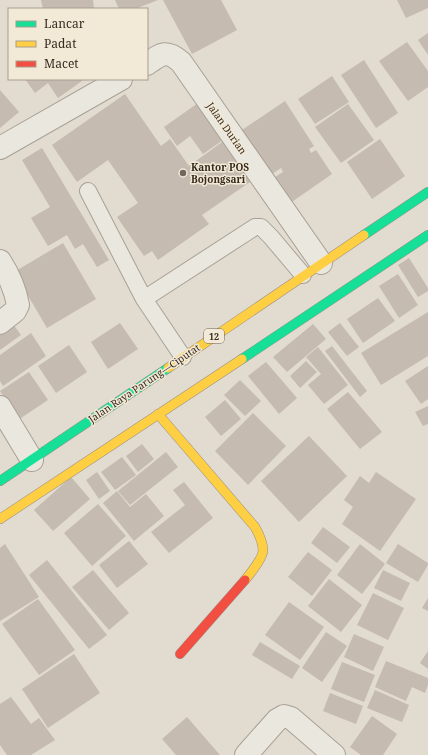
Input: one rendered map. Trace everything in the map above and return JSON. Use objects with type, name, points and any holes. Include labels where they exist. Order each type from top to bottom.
[{"type":"main road","name":"Jalan Raya Parung—Ciputat","points":[[0,481],[428,192]]},
{"type":"main road","points":[[0,519],[428,235]]},
{"type":"main road","points":[[158,414],[255,527],[261,539],[263,552],[252,572],[180,654]]},
{"type":"street","name":"Jalan Durian","points":[[148,63],[162,54],[171,54],[180,62],[321,263]]},
{"type":"street","points":[[0,148],[119,80]]},
{"type":"street","points":[[0,260],[11,280],[18,305],[15,311],[0,323]]},
{"type":"street","points":[[0,407],[32,460]]},
{"type":"street","points":[[246,755],[277,720],[284,716],[291,718],[334,755]]},
{"type":"lane","points":[[88,191],[144,299],[183,357]]},
{"type":"lane","points":[[144,299],[255,227],[261,227],[272,237],[303,275]]},
{"type":"building","points":[[41,0],[93,0],[94,8],[43,8]]},
{"type":"building","points":[[115,0],[158,0],[138,8],[119,8]]},
{"type":"building","points":[[163,0],[221,0],[237,30],[192,54]]},
{"type":"building","points":[[397,0],[428,0],[428,8],[406,18]]},
{"type":"building","points":[[428,33],[428,55],[418,40]]},
{"type":"building","points":[[407,42],[428,71],[428,87],[408,101],[379,61]]},
{"type":"building","points":[[364,60],[398,113],[376,128],[341,75]]},
{"type":"building","points":[[332,76],[349,102],[315,124],[298,99]]},
{"type":"building","points":[[26,80],[82,81],[58,98],[48,83],[35,93]]},
{"type":"building","points":[[0,90],[19,112],[0,128]]},
{"type":"building","name":"Kantor POS Bojongsari","points":[[125,94],[161,146],[170,139],[189,166],[225,140],[253,180],[202,215],[209,224],[158,260],[152,251],[144,256],[117,217],[138,203],[108,160],[77,182],[52,145]]},
{"type":"building","points":[[285,101],[314,146],[309,149],[311,153],[316,150],[332,174],[286,206],[269,181],[283,172],[281,168],[269,176],[239,132]]},
{"type":"building","points":[[198,103],[223,140],[203,154],[190,136],[177,146],[164,127]]},
{"type":"building","points":[[348,104],[374,140],[341,163],[315,127]]},
{"type":"building","points":[[380,139],[405,176],[372,199],[347,162]]},
{"type":"building","points":[[42,148],[109,260],[97,267],[83,244],[75,249],[67,235],[48,246],[31,218],[50,207],[22,160]]},
{"type":"building","points":[[63,243],[96,299],[47,328],[14,272]]},
{"type":"building","points":[[409,258],[428,288],[428,291],[418,297],[398,265]]},
{"type":"building","points":[[398,274],[418,305],[399,318],[379,286]]},
{"type":"building","points":[[378,298],[395,321],[363,343],[347,319]]},
{"type":"building","points":[[428,312],[428,356],[381,385],[361,353]]},
{"type":"building","points":[[10,320],[21,335],[0,350],[0,327]]},
{"type":"building","points":[[120,323],[138,349],[108,369],[91,342]]},
{"type":"building","points":[[340,323],[359,347],[347,356],[328,332]]},
{"type":"building","points":[[313,324],[326,339],[287,372],[273,357]]},
{"type":"building","points":[[31,333],[46,356],[3,386],[0,381],[0,355]]},
{"type":"building","points":[[69,345],[87,372],[56,393],[38,366]]},
{"type":"building","points":[[332,346],[367,391],[360,397],[325,351]]},
{"type":"building","points":[[318,347],[348,385],[324,404],[308,385],[321,374],[306,357]]},
{"type":"building","points":[[306,361],[317,372],[300,388],[290,376]]},
{"type":"building","points":[[266,362],[297,398],[279,414],[248,376]]},
{"type":"building","points":[[428,366],[428,399],[421,404],[405,381]]},
{"type":"building","points":[[29,372],[48,400],[18,420],[0,391]]},
{"type":"building","points":[[240,380],[261,401],[245,416],[224,395]]},
{"type":"building","points":[[348,392],[382,432],[360,449],[327,409]]},
{"type":"building","points":[[225,400],[241,419],[221,436],[205,417]]},
{"type":"building","points":[[428,406],[428,424],[423,426],[415,412]]},
{"type":"building","points":[[253,413],[286,446],[248,485],[215,451]]},
{"type":"building","points":[[309,436],[347,476],[299,522],[261,481]]},
{"type":"building","points":[[142,444],[154,459],[138,472],[126,456]]},
{"type":"building","points":[[166,452],[178,467],[130,505],[118,491]]},
{"type":"building","points":[[122,457],[136,475],[115,490],[101,472]]},
{"type":"building","points":[[97,472],[110,491],[99,499],[86,480]]},
{"type":"building","points":[[376,472],[416,499],[380,551],[342,524],[353,507],[344,500],[360,476],[369,483]]},
{"type":"building","points":[[71,477],[90,499],[53,531],[34,510]]},
{"type":"building","points":[[184,482],[213,518],[169,553],[151,532],[185,505],[173,490]]},
{"type":"building","points":[[117,491],[130,507],[146,494],[164,516],[134,541],[103,503]]},
{"type":"building","points":[[98,504],[126,536],[92,566],[64,533]]},
{"type":"building","points":[[323,527],[350,547],[337,563],[311,543]]},
{"type":"building","points":[[129,541],[148,564],[117,588],[99,565]]},
{"type":"building","points":[[5,544],[39,597],[0,621],[0,548]]},
{"type":"building","points":[[360,544],[385,564],[362,594],[337,575]]},
{"type":"building","points":[[398,544],[428,563],[418,582],[386,563]]},
{"type":"building","points":[[308,552],[332,570],[312,596],[288,577]]},
{"type":"building","points":[[47,560],[107,635],[89,649],[29,575]]},
{"type":"building","points":[[93,570],[129,613],[109,630],[72,587]]},
{"type":"building","points":[[383,570],[410,583],[401,601],[374,588]]},
{"type":"building","points":[[329,579],[362,605],[341,632],[308,606]]},
{"type":"building","points":[[373,593],[404,608],[388,640],[357,625]]},
{"type":"building","points":[[428,598],[428,611],[422,608]]},
{"type":"building","points":[[38,599],[75,650],[39,675],[2,624]]},
{"type":"building","points":[[289,602],[324,627],[300,660],[265,635]]},
{"type":"building","points":[[326,632],[347,646],[322,682],[302,668]]},
{"type":"building","points":[[354,634],[384,647],[373,671],[344,657]]},
{"type":"building","points":[[260,642],[300,666],[292,679],[252,655]]},
{"type":"building","points":[[428,651],[428,669],[420,663]]},
{"type":"building","points":[[74,654],[100,693],[48,728],[22,689]]},
{"type":"building","points":[[386,661],[428,678],[428,685],[425,693],[412,687],[406,701],[375,687]]},
{"type":"building","points":[[342,662],[375,675],[364,702],[331,689]]},
{"type":"building","points":[[375,690],[409,705],[402,722],[367,708]]},
{"type":"building","points":[[330,693],[363,706],[356,724],[323,711]]},
{"type":"building","points":[[11,697],[31,724],[39,718],[55,740],[31,755],[7,755],[0,745],[0,704]]},
{"type":"building","points":[[372,716],[397,734],[383,755],[361,755],[350,747]]},
{"type":"building","points":[[187,717],[220,755],[176,755],[162,739]]},
{"type":"traffic: fast","points":[[364,235],[428,192]]},
{"type":"traffic: fast","points":[[242,359],[428,235]]},
{"type":"traffic: fast","points":[[0,481],[168,368]]},
{"type":"traffic: slow","points":[[168,368],[364,235]]},
{"type":"traffic: slow","points":[[0,519],[242,359]]},
{"type":"traffic: slow","points":[[158,414],[255,527],[262,541],[263,551],[258,562],[245,580]]},
{"type":"traffic: jam","points":[[180,654],[245,580]]},
{"type":"place","name":"Kantor POS Bojongsari","points":[[183,173]]}]
